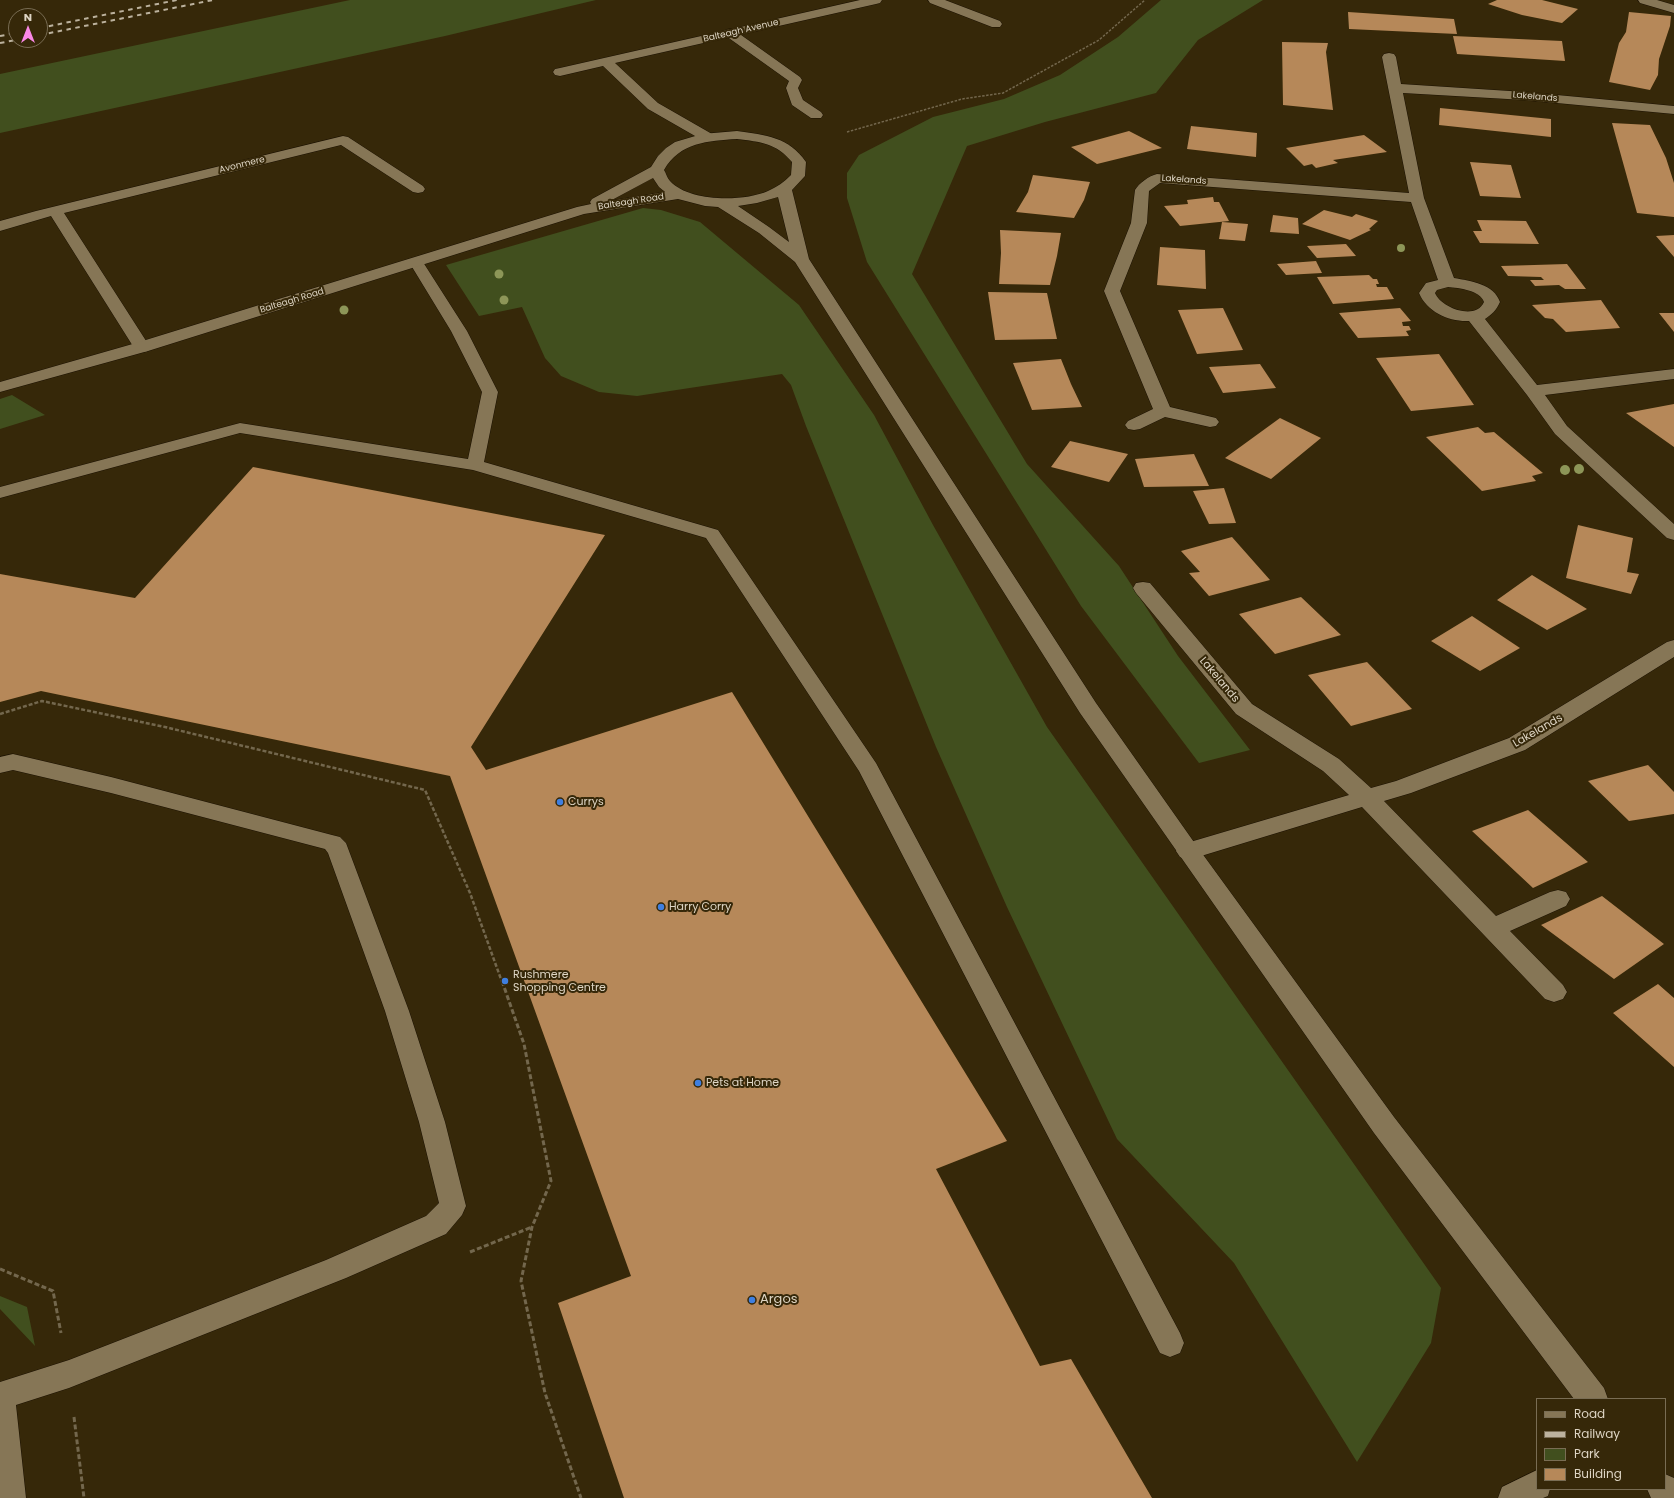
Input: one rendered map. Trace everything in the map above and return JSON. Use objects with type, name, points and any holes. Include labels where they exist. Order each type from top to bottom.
[{"type":"street","name":"Balteagh Avenue","points":[[560,72],[876,0]]},
{"type":"street","points":[[934,0],[996,24]]},
{"type":"street","points":[[1644,0],[1674,9]]},
{"type":"street","points":[[1389,56],[1417,198],[1448,282]]},
{"type":"street","points":[[606,62],[653,106],[707,137]]},
{"type":"street","name":"Lakelands","points":[[1396,88],[1525,96],[1674,110]]},
{"type":"street","points":[[737,135],[766,139],[788,149],[799,162],[798,176],[784,189],[766,196],[745,201],[721,202],[699,200],[680,194],[663,183],[658,170],[661,159],[672,150],[687,142],[707,137],[737,135]]},
{"type":"street","name":"Avonmere","points":[[0,226],[343,140],[418,189]]},
{"type":"street","name":"Balteagh Road","points":[[582,210],[658,170]]},
{"type":"street","name":"Lakelands","points":[[1163,410],[1112,291],[1139,223],[1142,190],[1157,178],[1417,198]]},
{"type":"street","points":[[784,189],[802,259],[1088,708],[1188,852],[1384,1125],[1592,1398]]},
{"type":"street","name":"Balteagh Road","points":[[8,385],[142,347],[582,210],[680,194]]},
{"type":"street","points":[[721,202],[764,230],[802,259]]},
{"type":"street","points":[[55,211],[142,347]]},
{"type":"street","points":[[1448,282],[1469,285],[1486,293],[1491,299],[1489,309],[1482,313],[1463,315],[1442,310],[1429,301],[1427,296],[1428,291],[1432,286],[1448,282]]},
{"type":"street","points":[[1473,315],[1533,391],[1561,430],[1674,534]]},
{"type":"street","points":[[1533,391],[1674,374]]},
{"type":"street","points":[[1134,425],[1163,410],[1210,422]]},
{"type":"street","name":"Lakelands","points":[[1143,588],[1244,709],[1331,765],[1367,798],[1554,992]]},
{"type":"street","name":"Lakelands","points":[[1188,852],[1403,787],[1517,744],[1674,648]]},
{"type":"street","points":[[1492,928],[1558,899]]},
{"type":"street","points":[[1664,1490],[1670,1498]]},
{"type":"lane","points":[[730,34],[796,80],[792,88],[797,102],[816,115]]},
{"type":"lane","points":[[416,262],[459,331],[490,392],[475,465]]},
{"type":"lane","points":[[0,493],[240,428],[475,465],[712,534],[868,768],[1170,1344]]},
{"type":"lane","points":[[0,765],[13,762],[28,765],[332,842],[338,849],[397,1011],[432,1122],[453,1206],[436,1225],[336,1269],[69,1374],[0,1396],[11,1498]]},
{"type":"lane","points":[[1513,1498],[1536,1486]]},
{"type":"path","points":[[788,149],[962,99],[1003,93],[1099,40],[1145,0]]},
{"type":"green space","points":[[350,0],[596,0],[445,36],[0,133],[0,74]]},
{"type":"green space","points":[[1161,0],[1263,0],[1198,40],[1156,93],[1045,122],[967,146],[912,274],[1027,464],[1119,566],[1178,656],[1250,750],[1199,763],[1081,606],[867,262],[847,198],[847,173],[859,155],[933,117],[1004,99],[1060,75],[1118,37]]},
{"type":"green space","points":[[643,208],[661,210],[700,222],[799,305],[874,415],[933,525],[1047,727],[1441,1288],[1431,1343],[1357,1462],[1234,1263],[1117,1139],[1007,907],[936,747],[806,426],[791,385],[782,374],[637,396],[599,392],[561,376],[545,358],[522,307],[479,316],[446,265]]},
{"type":"green space","points":[[12,395],[45,415],[0,429],[0,399]]},
{"type":"green space","points":[[0,1296],[27,1307],[35,1346],[0,1309]]},
{"type":"building","points":[[1497,0],[1542,0],[1578,9],[1562,23],[1522,15],[1488,4]]},
{"type":"building","points":[[1348,12],[1454,19],[1457,34],[1349,29]]},
{"type":"building","points":[[1629,12],[1671,16],[1670,26],[1659,59],[1658,75],[1650,90],[1609,82],[1619,43],[1626,32]]},
{"type":"building","points":[[1453,36],[1562,41],[1565,61],[1457,54]]},
{"type":"building","points":[[1282,42],[1328,43],[1326,52],[1333,110],[1283,105]]},
{"type":"building","points":[[1440,108],[1551,119],[1551,137],[1439,125]]},
{"type":"building","points":[[1612,123],[1650,125],[1666,158],[1674,183],[1674,217],[1637,213]]},
{"type":"building","points":[[1191,126],[1257,133],[1256,157],[1187,149]]},
{"type":"building","points":[[1129,131],[1162,148],[1097,164],[1071,147]]},
{"type":"building","points":[[1364,135],[1387,152],[1333,160],[1338,163],[1316,168],[1312,164],[1304,166],[1286,148]]},
{"type":"building","points":[[1470,162],[1511,165],[1521,198],[1480,196]]},
{"type":"building","points":[[1033,175],[1090,182],[1084,200],[1074,218],[1016,212],[1028,192]]},
{"type":"building","points":[[1213,197],[1214,202],[1219,202],[1229,221],[1180,226],[1164,206],[1188,204],[1187,200]]},
{"type":"building","points":[[1324,210],[1352,217],[1356,214],[1378,221],[1369,229],[1371,230],[1350,240],[1302,224]]},
{"type":"building","points":[[1273,215],[1298,218],[1299,234],[1270,232]]},
{"type":"building","points":[[1477,220],[1526,221],[1539,244],[1480,243],[1473,231],[1482,231]]},
{"type":"building","points":[[1222,222],[1248,224],[1245,241],[1219,239]]},
{"type":"building","points":[[1000,230],[1061,233],[1050,285],[999,284],[1001,253]]},
{"type":"building","points":[[1674,235],[1674,257],[1656,236]]},
{"type":"building","points":[[1346,244],[1356,256],[1317,258],[1307,246]]},
{"type":"building","points":[[1160,247],[1205,250],[1206,289],[1157,285]]},
{"type":"building","points":[[1316,261],[1322,273],[1286,275],[1277,264]]},
{"type":"building","points":[[1567,264],[1586,289],[1565,289],[1559,285],[1535,286],[1530,280],[1544,280],[1541,277],[1508,276],[1501,266]]},
{"type":"building","points":[[1369,275],[1373,279],[1377,279],[1379,284],[1376,284],[1377,287],[1387,287],[1394,299],[1333,304],[1317,277]]},
{"type":"building","points":[[988,292],[1047,293],[1057,339],[995,340]]},
{"type":"building","points":[[1601,300],[1620,328],[1566,332],[1553,319],[1545,318],[1532,305]]},
{"type":"building","points":[[1223,308],[1243,350],[1197,354],[1178,310]]},
{"type":"building","points":[[1400,308],[1411,321],[1402,322],[1403,326],[1409,326],[1411,330],[1406,331],[1409,336],[1358,338],[1339,313]]},
{"type":"building","points":[[1659,313],[1674,313],[1674,332]]},
{"type":"building","points":[[1439,354],[1474,405],[1411,411],[1376,358]]},
{"type":"building","points":[[1061,359],[1082,407],[1032,410],[1013,363]]},
{"type":"building","points":[[1260,364],[1276,388],[1223,393],[1209,367]]},
{"type":"building","points":[[1674,404],[1674,447],[1626,413]]},
{"type":"building","points":[[1280,418],[1321,438],[1271,479],[1225,458]]},
{"type":"building","points":[[1478,427],[1485,433],[1494,432],[1543,473],[1532,476],[1536,481],[1482,491],[1426,437]]},
{"type":"building","points":[[1070,441],[1128,454],[1109,482],[1051,467]]},
{"type":"building","points":[[1194,454],[1209,486],[1144,487],[1135,459]]},
{"type":"building","points":[[253,467],[605,535],[471,747],[486,770],[732,692],[1007,1141],[936,1169],[1040,1366],[1071,1359],[1152,1498],[624,1498],[558,1303],[631,1276],[450,776],[41,691],[0,702],[0,574],[135,598]]},
{"type":"building","points":[[1224,488],[1236,523],[1209,524],[1193,491]]},
{"type":"building","points":[[1578,525],[1633,538],[1627,572],[1639,574],[1631,594],[1566,578]]},
{"type":"building","points":[[1232,537],[1270,580],[1209,596],[1189,573],[1200,572],[1181,551]]},
{"type":"building","points":[[1532,575],[1587,609],[1547,630],[1497,600]]},
{"type":"building","points":[[1301,597],[1341,635],[1275,654],[1239,614]]},
{"type":"building","points":[[1472,616],[1520,648],[1480,671],[1431,641]]},
{"type":"building","points":[[1367,662],[1412,709],[1351,726],[1308,675]]},
{"type":"building","points":[[1648,765],[1674,792],[1674,814],[1629,821],[1588,781]]},
{"type":"building","points":[[1528,810],[1588,862],[1533,888],[1472,831]]},
{"type":"building","points":[[1602,896],[1664,944],[1614,979],[1541,925]]},
{"type":"building","points":[[1658,984],[1674,998],[1674,1067],[1613,1013]]},
{"type":"railway","points":[[48,26],[177,0]]},
{"type":"railway","points":[[48,33],[213,0]]},
{"type":"railway","points":[[0,36],[8,34]]},
{"type":"railway","points":[[0,43],[8,42]]},
{"type":"place","name":"Currys","points":[[560,802]]},
{"type":"place","name":"Harry Corry","points":[[661,907]]},
{"type":"place","name":"Rushmere Shopping Centre","points":[[505,981]]},
{"type":"place","name":"Pets at Home","points":[[698,1083]]},
{"type":"place","name":"Argos","points":[[752,1300]]}]
